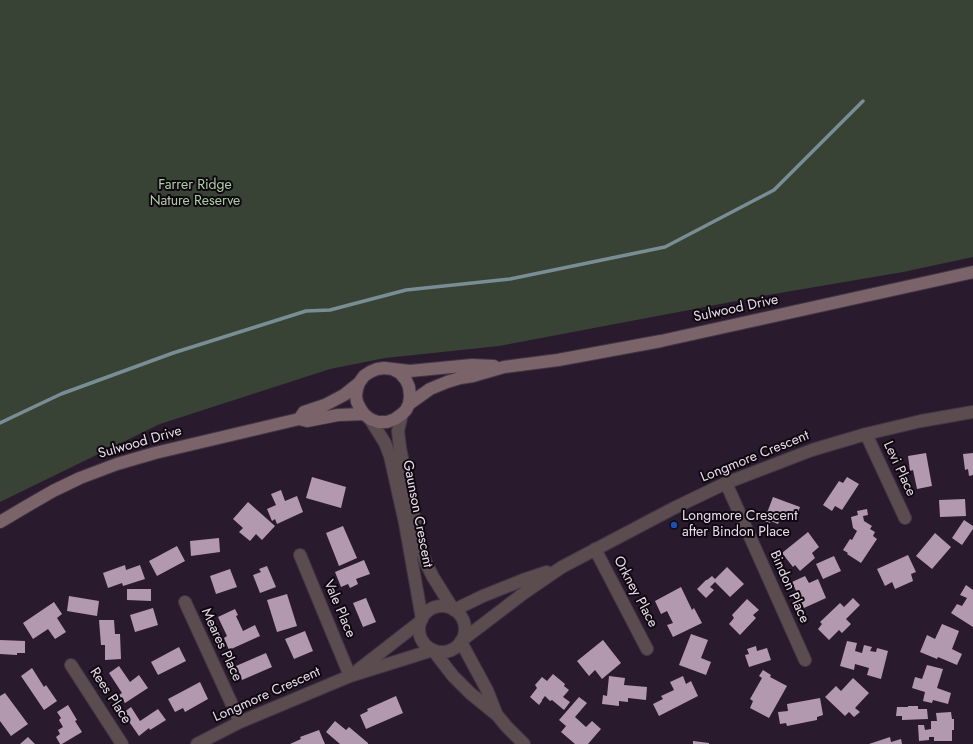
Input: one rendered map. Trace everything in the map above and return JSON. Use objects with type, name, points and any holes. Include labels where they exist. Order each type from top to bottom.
[{"type":"main road","name":"Sulwood Drive","points":[[0,522],[53,491],[80,478],[118,464],[155,453],[299,419],[307,421],[338,415],[367,416],[378,422],[387,422],[395,419],[430,389],[460,378],[473,376],[504,367],[558,360],[653,342],[973,272]]},
{"type":"main road","name":"Sulwood Drive","points":[[299,419],[304,412],[325,405],[344,395],[359,383],[364,376],[377,369],[384,368],[410,371],[472,365],[504,367]]},
{"type":"main road","points":[[392,369],[400,373],[406,380],[409,387],[410,396],[405,409]]},
{"type":"main road","points":[[359,383],[356,396],[357,402],[367,416]]},
{"type":"street","name":"Gaunson Crescent","points":[[405,409],[398,431],[400,448],[420,546],[431,572],[454,610]]},
{"type":"street","name":"Longmore Crescent","points":[[461,642],[524,593],[562,567],[674,508],[726,483],[812,450],[866,434],[921,421],[973,412]]},
{"type":"street","name":"Gaunson Crescent","points":[[367,416],[385,443],[390,456],[405,523],[422,620]]},
{"type":"street","name":"Levi Place","points":[[866,434],[905,518]]},
{"type":"street","name":"Bindon Place","points":[[726,483],[805,660]]},
{"type":"street","name":"Orkney Place","points":[[595,549],[647,649]]},
{"type":"street","name":"Vale Place","points":[[300,555],[350,676]]},
{"type":"street","name":"Longmore Crescent","points":[[454,610],[523,580],[562,567]]},
{"type":"street","name":"Meares Place","points":[[185,602],[240,722]]},
{"type":"street","points":[[448,607],[459,614],[462,619],[465,630],[464,636],[461,642],[449,651],[438,652],[428,647],[421,638],[420,627],[422,620],[430,610],[448,607]]},
{"type":"street","name":"Longmore Crescent","points":[[350,676],[422,620]]},
{"type":"street","points":[[461,642],[497,715]]},
{"type":"street","name":"Longmore Crescent","points":[[197,744],[240,722],[350,676],[433,650]]},
{"type":"street","points":[[433,650],[453,676],[470,693],[497,715],[524,744]]},
{"type":"street","name":"Rees Place","points":[[71,665],[122,744]]},
{"type":"green space","name":"Farrer Ridge Nature Reserve","points":[[0,0],[973,0],[973,257],[903,272],[768,295],[499,346],[385,358],[330,369],[160,424],[0,502]]},
{"type":"building","points":[[926,453],[932,486],[917,489],[913,470],[910,471],[908,456]]},
{"type":"building","points":[[973,453],[973,475],[969,476],[968,469],[965,470],[963,454]]},
{"type":"building","points":[[312,477],[346,487],[341,508],[306,498]]},
{"type":"building","points":[[847,477],[859,484],[842,510],[835,506],[832,511],[823,505],[839,481],[843,483]]},
{"type":"building","points":[[281,490],[285,501],[297,496],[303,512],[277,524],[275,519],[272,521],[267,509],[276,505],[271,494]]},
{"type":"building","points":[[773,497],[800,507],[795,521],[781,515],[778,524],[771,521],[770,523],[764,521]]},
{"type":"building","points":[[965,499],[966,516],[940,517],[939,500]]},
{"type":"building","points":[[248,502],[275,526],[262,540],[256,534],[250,541],[239,532],[243,528],[233,519]]},
{"type":"building","points":[[867,509],[868,515],[863,516],[864,521],[872,526],[870,529],[875,532],[873,536],[877,539],[861,563],[843,550],[850,539],[852,540],[857,531],[853,528],[851,517],[858,515],[857,511]]},
{"type":"building","points":[[964,520],[973,526],[973,529],[962,545],[952,538]]},
{"type":"building","points":[[343,526],[357,558],[339,566],[326,533]]},
{"type":"building","points":[[808,532],[819,547],[812,553],[815,558],[800,571],[795,565],[793,567],[782,553]]},
{"type":"building","points":[[935,533],[951,547],[932,569],[916,556]]},
{"type":"building","points":[[219,538],[220,552],[191,556],[190,541]]},
{"type":"building","points":[[177,546],[185,561],[157,576],[149,561]]},
{"type":"building","points":[[908,555],[916,572],[911,574],[913,581],[895,589],[892,582],[885,586],[877,569]]},
{"type":"building","points":[[834,556],[841,571],[823,579],[816,564]]},
{"type":"building","points":[[364,560],[370,574],[356,579],[358,584],[350,588],[348,584],[341,587],[335,572]]},
{"type":"building","points":[[125,565],[126,570],[140,565],[145,579],[123,586],[122,583],[108,588],[103,573]]},
{"type":"building","points":[[267,566],[276,587],[260,593],[253,575],[261,572],[259,569]]},
{"type":"building","points":[[727,567],[744,584],[730,597],[715,582],[710,587],[714,590],[706,598],[697,589],[712,576],[715,579]]},
{"type":"building","points":[[230,569],[237,587],[216,594],[210,576]]},
{"type":"building","points":[[805,576],[809,583],[818,579],[826,598],[804,608],[792,582]]},
{"type":"building","points":[[966,585],[973,590],[973,627],[951,613],[957,604],[962,606],[967,598],[960,595]]},
{"type":"building","points":[[681,587],[692,610],[694,608],[702,623],[673,637],[667,625],[673,623],[667,611],[661,614],[655,601]]},
{"type":"building","points":[[127,589],[151,589],[151,601],[127,600]]},
{"type":"building","points":[[287,594],[297,626],[277,632],[267,600]]},
{"type":"building","points":[[69,596],[99,601],[97,616],[67,611]]},
{"type":"building","points":[[366,598],[376,622],[363,627],[353,603]]},
{"type":"building","points":[[853,598],[860,605],[846,619],[851,624],[842,633],[839,630],[829,640],[818,629],[822,624],[820,622],[840,603],[844,607]]},
{"type":"building","points":[[747,599],[759,610],[753,615],[756,618],[740,635],[729,624],[734,618],[732,615]]},
{"type":"building","points":[[54,602],[62,614],[57,618],[66,632],[55,639],[48,629],[33,639],[23,623]]},
{"type":"building","points":[[153,608],[158,625],[135,632],[130,615]]},
{"type":"building","points":[[235,609],[238,615],[236,616],[243,631],[255,625],[260,636],[229,650],[224,638],[227,636],[218,617]]},
{"type":"building","points":[[99,620],[114,620],[115,634],[120,634],[121,659],[105,660],[105,645],[101,645]]},
{"type":"building","points":[[942,624],[959,631],[952,649],[962,654],[957,665],[938,657],[937,659],[920,652],[927,635],[935,639]]},
{"type":"building","points":[[305,631],[313,651],[294,659],[285,639]]},
{"type":"building","points":[[691,634],[708,640],[701,658],[711,662],[706,675],[679,665]]},
{"type":"building","points":[[0,640],[25,641],[25,653],[17,653],[17,655],[0,654]]},
{"type":"building","points":[[603,640],[621,663],[602,679],[595,670],[589,676],[577,661]]},
{"type":"building","points":[[847,641],[857,643],[855,651],[862,653],[864,645],[872,647],[870,651],[876,652],[877,648],[888,651],[881,679],[867,675],[869,668],[855,664],[854,670],[840,666]]},
{"type":"building","points":[[756,646],[757,651],[767,648],[771,660],[749,667],[745,655],[749,654],[747,649]]},
{"type":"building","points":[[179,647],[186,661],[158,675],[151,662]]},
{"type":"building","points":[[266,653],[272,667],[242,680],[236,666]]},
{"type":"building","points":[[927,665],[943,669],[937,688],[951,693],[948,704],[933,700],[932,703],[923,701],[925,692],[912,688],[915,677],[922,679]]},
{"type":"building","points":[[119,666],[130,682],[139,675],[148,688],[125,703],[119,695],[122,693],[109,673]]},
{"type":"building","points":[[32,668],[44,687],[46,685],[57,701],[44,710],[21,676]]},
{"type":"building","points":[[763,670],[771,675],[770,677],[787,686],[769,718],[750,708],[753,701],[750,699],[762,678],[759,676]]},
{"type":"building","points":[[553,674],[565,684],[564,686],[569,690],[563,697],[570,702],[564,710],[545,696],[539,705],[530,697],[537,688],[535,685],[542,677],[547,681]]},
{"type":"building","points":[[609,676],[625,678],[624,685],[647,687],[646,700],[628,698],[628,702],[619,701],[619,706],[602,704],[603,695],[607,696]]},
{"type":"building","points":[[683,676],[686,684],[691,681],[698,696],[659,716],[653,704],[663,699],[661,696],[674,690],[670,682]]},
{"type":"building","points":[[853,678],[869,693],[855,708],[860,712],[854,717],[849,712],[845,716],[825,697],[836,686],[841,691]]},
{"type":"building","points":[[200,682],[208,699],[185,712],[183,708],[175,712],[168,699]]},
{"type":"building","points":[[5,693],[28,724],[11,736],[0,721],[0,696]]},
{"type":"building","points":[[396,696],[403,713],[366,729],[360,715],[368,711],[367,709]]},
{"type":"building","points":[[579,697],[587,703],[575,717],[586,727],[592,721],[601,729],[588,744],[575,744],[561,732],[566,726],[559,720]]},
{"type":"building","points":[[820,698],[823,715],[817,717],[817,720],[787,726],[786,723],[780,724],[778,712],[788,711],[787,704]]},
{"type":"building","points":[[68,705],[82,732],[60,744],[56,737],[60,734],[58,730],[63,727],[59,720],[61,718],[57,712]]},
{"type":"building","points":[[918,706],[918,709],[927,709],[928,719],[902,720],[902,716],[896,716],[897,707]]},
{"type":"building","points":[[131,707],[140,721],[158,709],[166,720],[150,730],[149,728],[139,736],[123,713]]},
{"type":"building","points":[[951,712],[952,719],[954,719],[952,741],[934,741],[934,737],[929,737],[929,740],[919,741],[918,725],[924,725],[925,730],[931,729],[931,721],[937,721],[936,713]]},
{"type":"building","points":[[335,721],[346,730],[349,727],[368,744],[340,744],[326,732]]},
{"type":"building","points":[[319,730],[325,744],[290,744],[301,739],[300,737]]},
{"type":"building","points":[[28,737],[35,744],[20,744]]},
{"type":"building","points":[[890,737],[891,742],[901,739],[902,744],[869,744]]},
{"type":"building","points":[[693,741],[709,743],[709,744],[693,744]]},
{"type":"waterway","points":[[0,423],[61,394],[173,353],[306,311],[330,310],[406,290],[510,279],[665,247],[774,190],[863,101]]},
{"type":"place","name":"Longmore Crescent after Bindon Place","points":[[674,525]]}]
